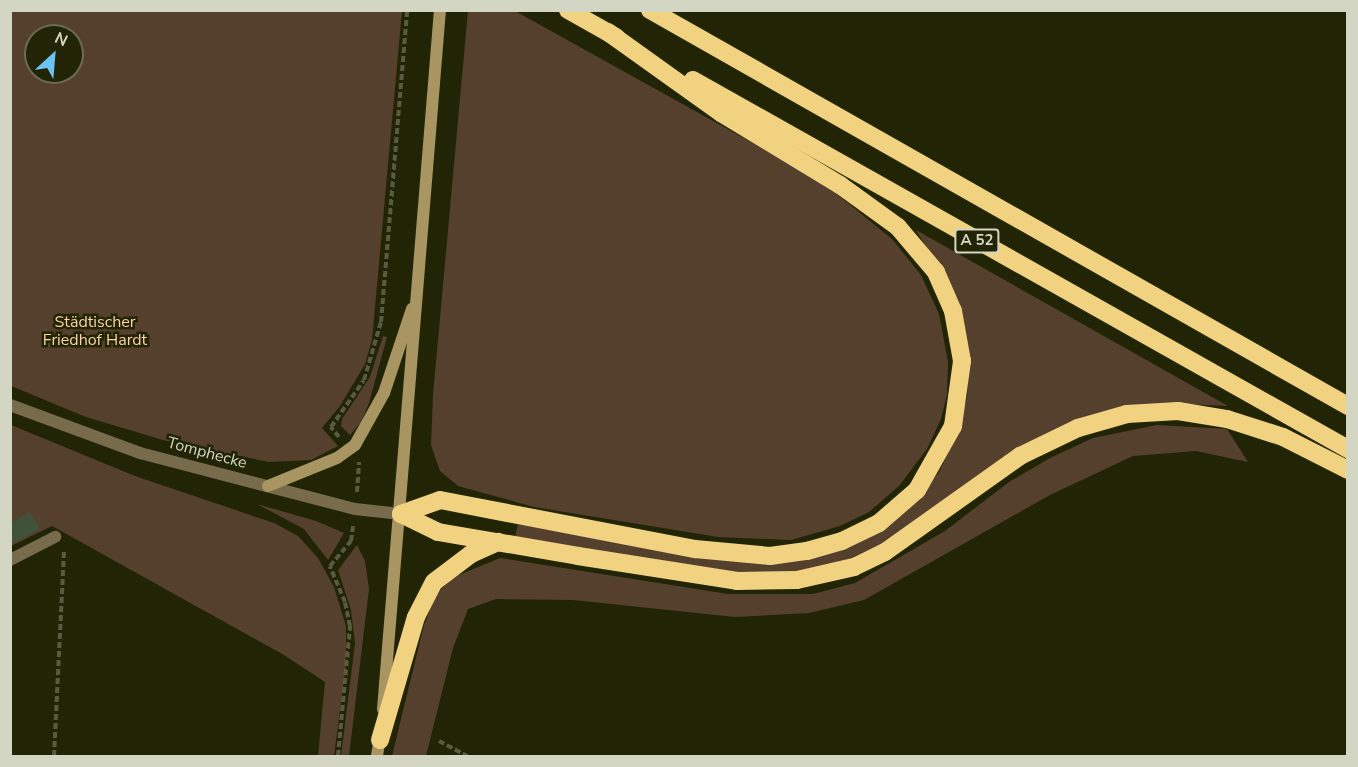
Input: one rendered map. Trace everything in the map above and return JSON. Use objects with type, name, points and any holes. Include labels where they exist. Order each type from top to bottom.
[{"type":"highway","name":"A 52","points":[[568,10],[1347,449]]},
{"type":"highway","name":"A 52","points":[[650,10],[1347,406]]},
{"type":"highway","points":[[401,514],[440,500],[695,549],[770,556],[807,551],[842,541],[879,523],[917,490],[953,426],[962,361],[953,311],[936,272],[898,227],[840,185],[721,113],[608,32]]},
{"type":"highway","points":[[401,514],[438,532],[737,581],[797,580],[864,562],[906,540],[1020,456],[1078,428],[1126,414],[1178,411],[1227,419],[1283,437],[1347,470]]},
{"type":"highway","points":[[378,748],[416,617],[434,582],[471,554],[498,542]]},
{"type":"main road","points":[[378,748],[401,514],[440,10]]},
{"type":"main road","points":[[268,486],[337,458],[364,433],[384,393],[418,290]]},
{"type":"street","name":"Tomphecke","points":[[10,405],[140,453],[354,509],[401,514]]},
{"type":"street","points":[[10,560],[55,537]]},
{"type":"path","points":[[338,756],[350,626],[330,566],[351,541],[362,464],[331,427],[364,380],[381,322],[407,10]]},
{"type":"path","points":[[54,756],[64,544],[55,537]]},
{"type":"path","points":[[440,741],[467,756]]},
{"type":"green space","name":"Städtischer Friedhof Hardt","points":[[11,10],[402,11],[372,340],[365,364],[340,406],[322,428],[338,446],[311,460],[269,462],[163,440],[86,417],[11,386]]},
{"type":"green space","points":[[468,11],[515,11],[821,181],[892,239],[921,275],[939,314],[948,362],[947,395],[941,419],[927,449],[899,486],[869,512],[840,526],[791,540],[718,537],[534,507],[458,486],[440,471],[431,445],[433,395]]},
{"type":"green space","points":[[916,230],[1228,406],[1159,403],[1102,412],[896,537],[838,564],[804,572],[734,572],[686,567],[515,537],[518,524],[640,546],[788,560],[915,501],[939,472],[956,436],[967,397],[969,363],[959,303]]},
{"type":"green space","points":[[383,336],[387,337],[369,403],[361,422],[350,435],[341,426],[342,419],[370,377]]},
{"type":"green space","points":[[11,425],[135,476],[274,523],[298,536],[318,558],[334,587],[346,626],[346,664],[334,756],[318,756],[325,682],[284,655],[52,526],[11,546]]},
{"type":"green space","points":[[1157,425],[1227,429],[1248,462],[1196,451],[1133,456],[1050,495],[864,600],[809,613],[735,617],[573,600],[496,599],[468,609],[453,648],[426,756],[392,756],[424,625],[436,594],[454,577],[500,558],[728,594],[813,594],[855,583],[945,531],[1009,482],[1050,458],[1093,438]]},
{"type":"green space","points":[[257,504],[316,521],[344,533],[328,560],[304,529]]},
{"type":"green space","points":[[357,545],[365,561],[369,589],[349,756],[341,756],[355,643],[351,610],[338,570]]},
{"type":"building","points":[[30,512],[40,529],[10,545],[10,523]]}]
